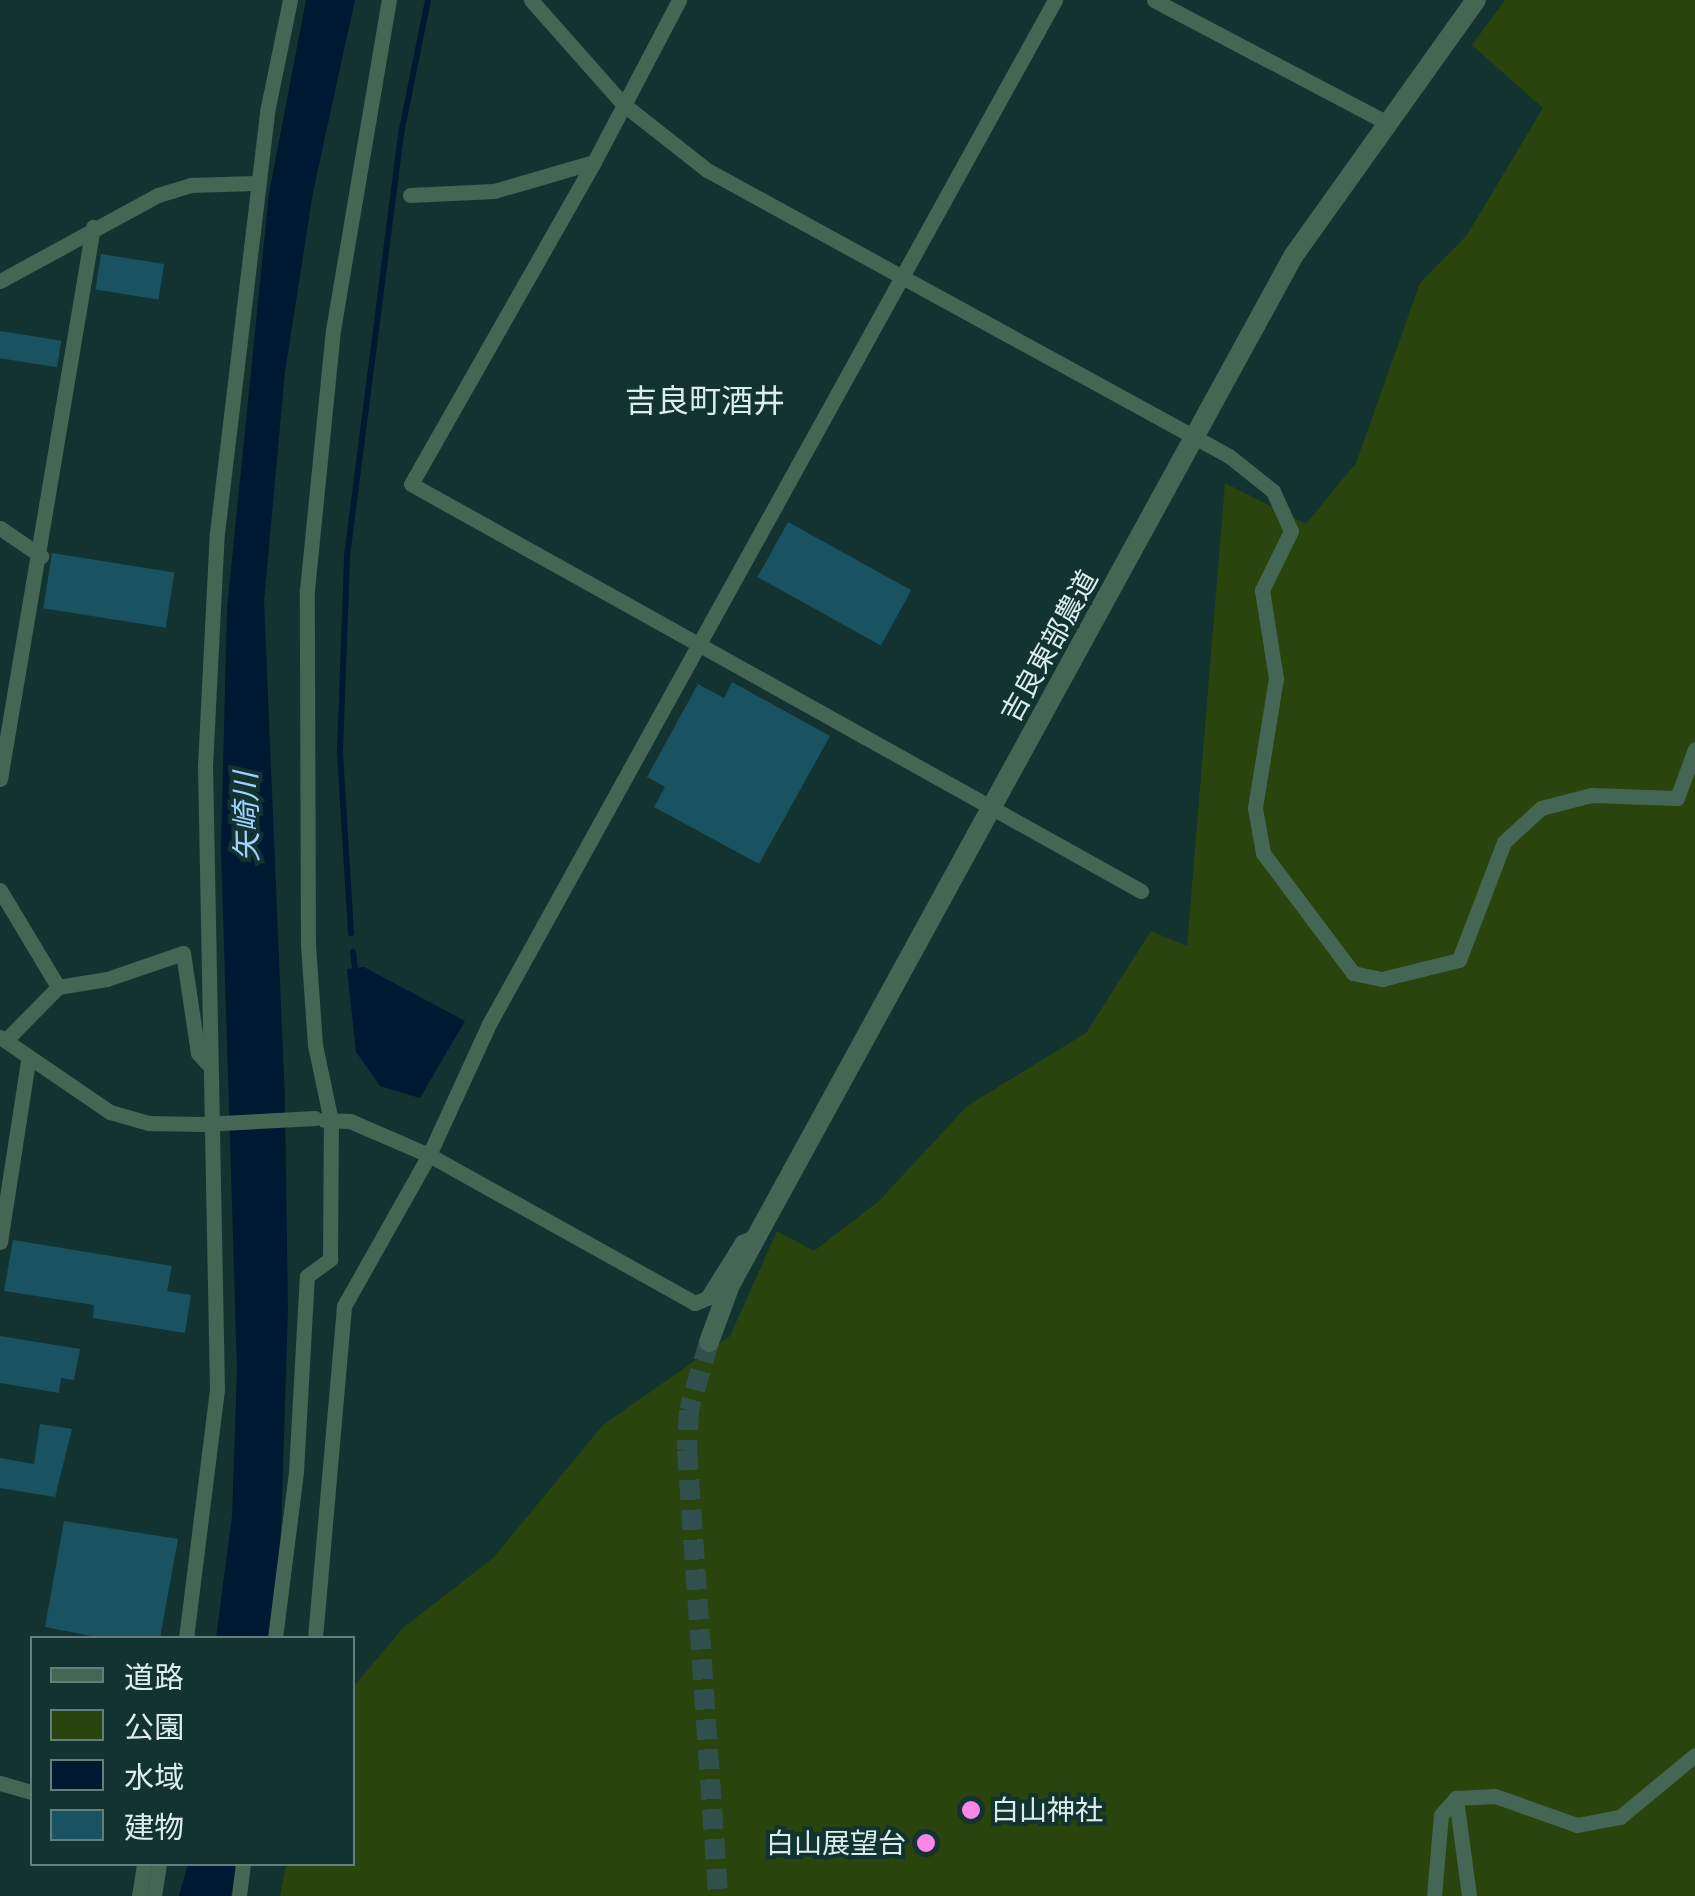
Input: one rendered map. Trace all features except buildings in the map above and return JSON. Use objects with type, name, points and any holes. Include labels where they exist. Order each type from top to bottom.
[{"type":"street","points":[[186,1636],[216,1390],[207,1063],[205,766],[217,533],[258,183],[290,0]]},
{"type":"street","points":[[276,1636],[296,1471],[307,1276],[330,1260],[308,945],[307,590],[333,330],[389,0]]},
{"type":"street","points":[[531,0],[623,104],[707,170],[901,281],[1246,468],[1285,511],[1289,539],[1262,590],[1276,678],[1255,808],[1263,853],[1354,973],[1382,979],[1458,960],[1504,842],[1541,808],[1591,795],[1677,798],[1695,748]]},
{"type":"street","points":[[678,0],[594,162],[411,484],[1141,891]]},
{"type":"street","points":[[315,1636],[331,1498],[339,1318],[429,1154],[489,1024],[1055,0]]},
{"type":"street","points":[[1154,0],[1385,122]]},
{"type":"street","name":"吉良東部農道","points":[[710,1342],[730,1285],[1294,255],[1385,122],[1476,0]]},
{"type":"street","points":[[410,196],[494,191],[594,162]]},
{"type":"street","points":[[0,282],[93,227],[190,184],[258,183]]},
{"type":"street","points":[[0,779],[41,556],[93,227]]},
{"type":"street","points":[[0,528],[41,556]]},
{"type":"street","points":[[0,890],[58,987]]},
{"type":"street","points":[[207,1063],[198,1053],[183,953],[107,979],[58,987],[3,1038],[28,1061],[110,1112],[148,1123],[350,1121],[429,1154],[696,1303],[707,1298],[742,1242],[760,1234]]},
{"type":"street","points":[[0,1242],[28,1061]]},
{"type":"street","points":[[1434,1896],[1441,1816],[1456,1798],[1495,1796],[1577,1825],[1620,1818],[1695,1755]]},
{"type":"street","points":[[0,1783],[30,1791]]},
{"type":"street","points":[[1456,1798],[1469,1896]]},
{"type":"street","points":[[139,1896],[144,1866]]},
{"type":"street","points":[[154,1896],[158,1866]]},
{"type":"street","points":[[239,1896],[243,1866]]},
{"type":"green space","points":[[1505,0],[1695,0],[1695,1896],[280,1896],[286,1866],[355,1866],[355,1685],[404,1627],[493,1558],[603,1425],[730,1336],[777,1231],[814,1251],[879,1201],[967,1106],[1086,1033],[1151,931],[1187,946],[1225,483],[1306,524],[1356,463],[1420,283],[1467,235],[1543,108],[1472,45]]},
{"type":"water","name":"矢崎川","points":[[306,0],[355,0],[313,192],[285,372],[264,601],[285,1101],[288,1311],[280,1561],[270,1636],[216,1636],[232,1516],[237,1370],[221,847],[227,609],[269,193]]},
{"type":"water","points":[[364,967],[465,1021],[420,1098],[380,1086],[356,1052],[347,969]]},
{"type":"water","points":[[187,1866],[237,1866],[231,1896],[179,1896]]},
{"type":"waterway","points":[[351,933],[340,751],[347,556],[401,134],[428,0]]},
{"type":"waterway","points":[[353,952],[356,976]]},
{"type":"tunnel","points":[[709,1342],[689,1410],[687,1450],[718,1896]]},
{"type":"place","name":"白山神社","points":[[971,1810]]},
{"type":"place","name":"白山展望台","points":[[926,1843]]},
{"type":"district","name":"吉良町酒井","points":[[705,400]]}]
